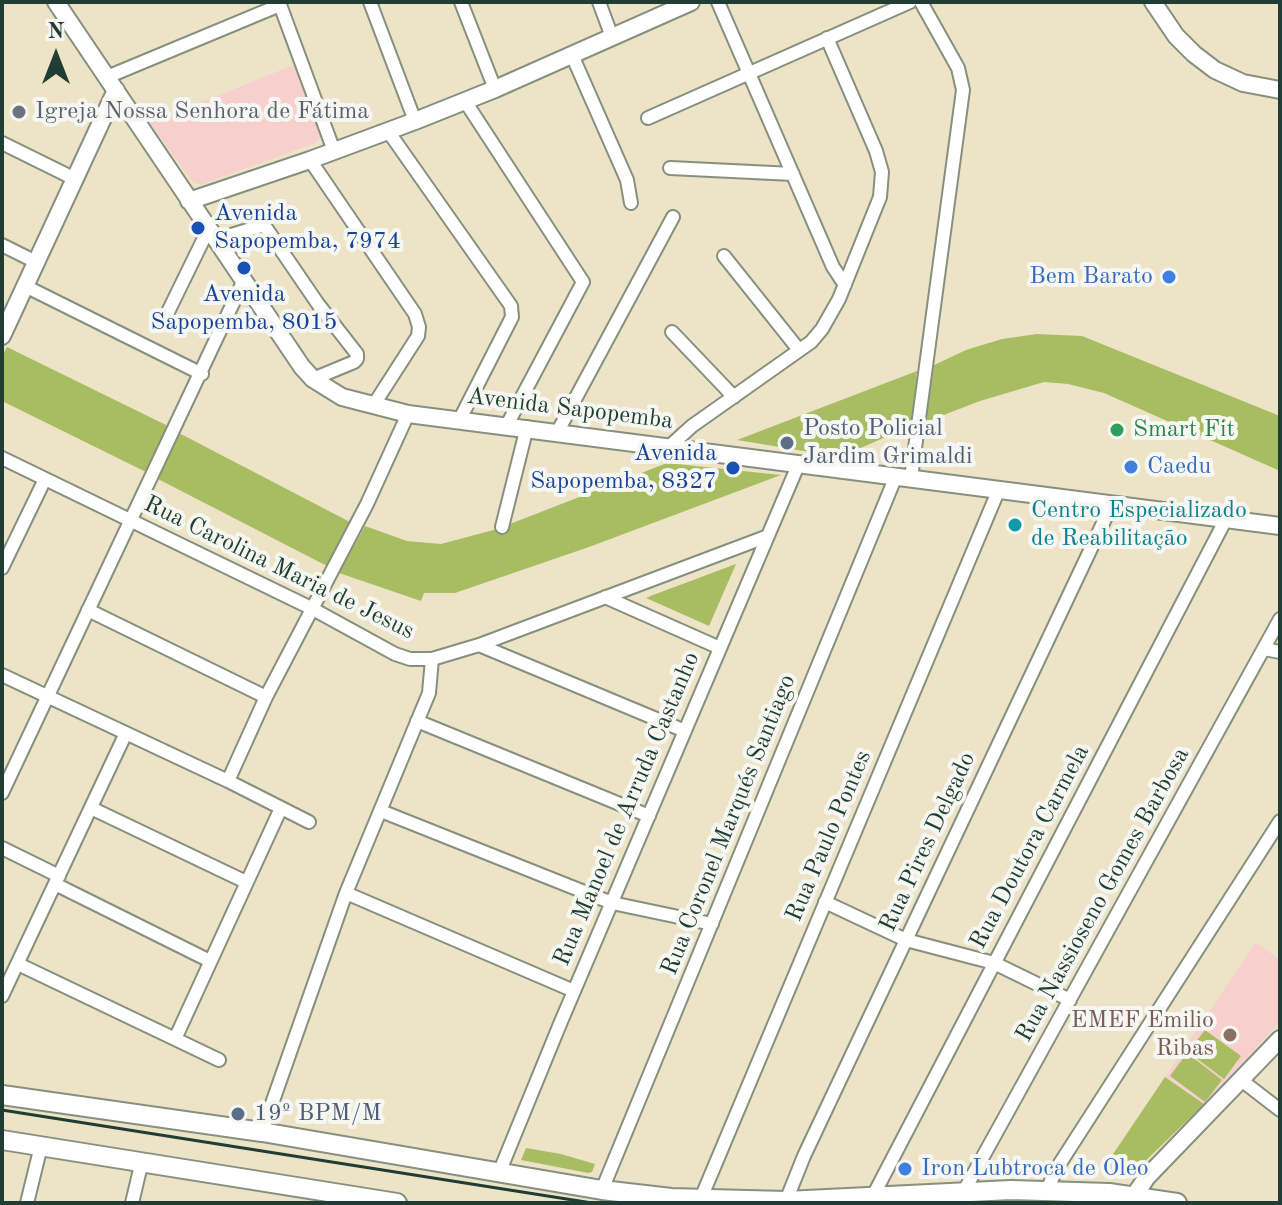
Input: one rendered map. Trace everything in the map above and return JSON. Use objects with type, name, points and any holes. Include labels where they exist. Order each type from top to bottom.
[{"type":"main road","name":"Avenida Sapopemba","points":[[56,2],[302,367],[313,379],[342,397],[408,414],[1280,526]]},
{"type":"main road","points":[[189,201],[415,121],[691,2]]},
{"type":"main road","points":[[1153,2],[1176,36],[1215,70],[1243,83],[1280,90]]},
{"type":"main road","points":[[2,336],[75,179],[112,84]]},
{"type":"main road","points":[[1134,1200],[1147,1177],[1280,1039]]},
{"type":"main road","points":[[2,1095],[262,1132],[674,1200],[786,1201],[964,1191],[1047,1190],[1177,1203]]},
{"type":"main road","points":[[2,1140],[397,1203]]},
{"type":"street","points":[[370,2],[415,121]]},
{"type":"street","points":[[461,2],[495,89]]},
{"type":"street","points":[[599,2],[612,37]]},
{"type":"street","points":[[718,2],[833,267],[845,285]]},
{"type":"street","points":[[648,118],[910,2]]},
{"type":"street","name":"Rua Coronel Marqués Santiago","points":[[602,1190],[903,477],[963,90],[958,68],[921,2]]},
{"type":"street","points":[[112,84],[279,4],[334,151]]},
{"type":"street","points":[[670,446],[692,426],[811,342],[822,329],[845,285],[880,197],[882,172],[876,151],[827,38]]},
{"type":"street","points":[[572,55],[627,180],[631,203]]},
{"type":"street","points":[[465,101],[583,282],[507,425]]},
{"type":"street","points":[[388,131],[511,306],[512,317],[460,419]]},
{"type":"street","points":[[2,143],[75,179]]},
{"type":"street","points":[[310,160],[415,314],[419,327],[418,336],[373,406]]},
{"type":"street","points":[[670,168],[793,174]]},
{"type":"street","points":[[558,431],[673,217]]},
{"type":"street","points":[[167,314],[212,235],[264,225],[357,354],[354,362],[313,379]]},
{"type":"street","points":[[2,245],[36,262]]},
{"type":"street","points":[[724,256],[799,350]]},
{"type":"street","points":[[2,793],[243,282]]},
{"type":"street","points":[[25,286],[202,374]]},
{"type":"street","points":[[672,332],[734,397]]},
{"type":"street","points":[[228,781],[266,697],[367,504],[408,414]]},
{"type":"street","points":[[502,527],[527,427]]},
{"type":"street","name":"Rua Carolina Maria de Jesus","points":[[2,458],[410,659],[432,659],[479,645],[768,536]]},
{"type":"street","name":"Rua Manoel de Arruda Castanho","points":[[499,1173],[799,463]]},
{"type":"street","points":[[2,568],[45,479]]},
{"type":"street","name":"Rua Paulo Pontes","points":[[699,1202],[999,489]]},
{"type":"street","name":"Rua Pires Delgado","points":[[786,1201],[804,1156],[1112,504]]},
{"type":"street","name":"Rua Doutora Carmela","points":[[873,1196],[1226,519]]},
{"type":"street","points":[[605,597],[720,648]]},
{"type":"street","points":[[88,610],[266,697]]},
{"type":"street","name":"Rua Nassioseno Gomes Barbosa","points":[[964,1191],[1280,619]]},
{"type":"street","points":[[479,645],[685,731]]},
{"type":"street","points":[[1264,649],[1280,652]]},
{"type":"street","points":[[262,1132],[346,893],[429,693],[432,659]]},
{"type":"street","points":[[2,675],[309,822]]},
{"type":"street","points":[[417,721],[649,816]]},
{"type":"street","points":[[2,996],[126,733]]},
{"type":"street","points":[[91,808],[246,882]]},
{"type":"street","points":[[175,1039],[281,808]]},
{"type":"street","points":[[381,811],[612,903],[712,924]]},
{"type":"street","points":[[1047,1190],[1057,1168],[1280,821]]},
{"type":"street","points":[[2,848],[210,961]]},
{"type":"street","points":[[346,893],[574,991]]},
{"type":"street","points":[[825,902],[906,940],[994,963],[1070,1000]]},
{"type":"street","points":[[18,964],[219,1060]]},
{"type":"street","points":[[1241,1080],[1280,1110]]},
{"type":"street","points":[[27,1203],[41,1146]]},
{"type":"street","points":[[132,1203],[142,1161]]},
{"type":"shaded area","points":[[296,64],[322,136],[315,143],[201,185],[192,181],[150,123]]},
{"type":"shaded area","name":"EMEF Emilio Ribas","points":[[1256,942],[1280,960],[1280,1022],[1204,1104],[1165,1077]]},
{"type":"green space","points":[[1037,334],[1082,336],[1280,416],[1280,471],[1104,393],[1068,384],[1044,382],[980,401],[923,423],[930,367],[966,350],[1002,339]]},
{"type":"green space","points":[[7,347],[168,426],[146,472],[2,401],[2,356]]},
{"type":"green space","points":[[917,371],[911,426],[840,457],[737,440]]},
{"type":"green space","points":[[179,433],[350,522],[327,566],[158,479]]},
{"type":"green space","points":[[667,463],[781,475],[455,593],[424,593],[421,601],[339,573],[365,526],[407,541],[441,544],[497,529]]},
{"type":"green space","points":[[736,564],[709,626],[646,598],[653,595]]},
{"type":"green space","points":[[1205,1030],[1241,1056],[1224,1079],[1188,1052]]},
{"type":"green space","points":[[1187,1053],[1222,1080],[1205,1102],[1170,1076]]},
{"type":"green space","points":[[1165,1077],[1204,1104],[1127,1179],[1113,1176],[1103,1169]]},
{"type":"green space","points":[[526,1148],[595,1164],[592,1172],[588,1173],[521,1160]]},
{"type":"railway","points":[[2,1110],[592,1203]]},
{"type":"place","name":"Igreja Nossa Senhora de Fátima","points":[[19,112]]},
{"type":"place","name":"Avenida Sapopemba, 7974","points":[[198,228]]},
{"type":"place","name":"Avenida Sapopemba, 8015","points":[[244,268]]},
{"type":"place","name":"Bem Barato","points":[[1169,277]]},
{"type":"place","name":"Smart Fit","points":[[1117,430]]},
{"type":"place","name":"Posto Policial Jardim Grimaldi","points":[[787,443]]},
{"type":"place","name":"Caedu","points":[[1131,467]]},
{"type":"place","name":"Avenida Sapopemba, 8327","points":[[733,468]]},
{"type":"place","name":"Centro Especializado de Reabilitação","points":[[1015,525]]},
{"type":"place","name":"EMEF Emilio Ribas","points":[[1230,1035]]},
{"type":"place","name":"19º BPM/M","points":[[238,1114]]},
{"type":"place","name":"Iron Lubtroca de Oleo","points":[[905,1169]]}]
